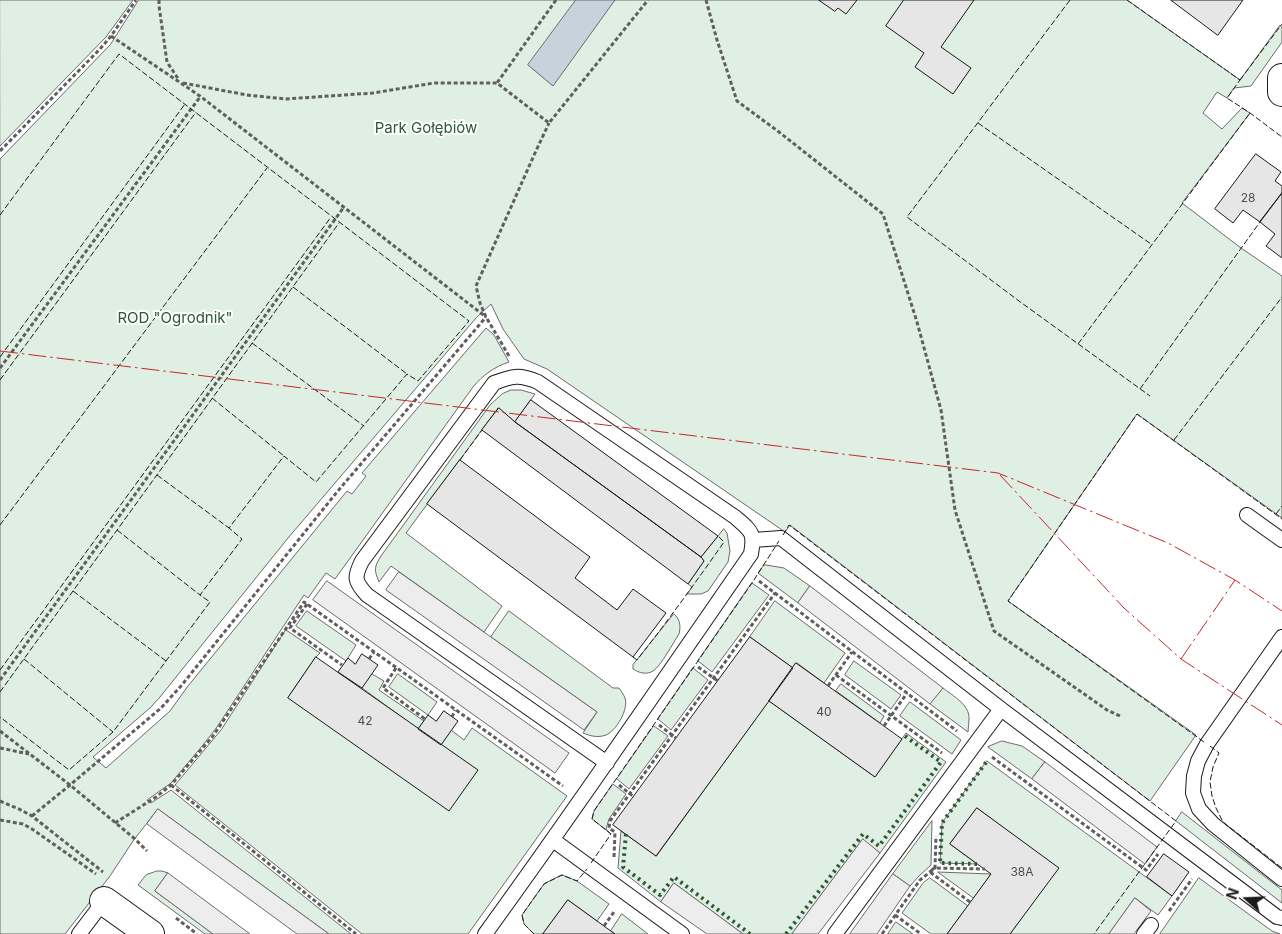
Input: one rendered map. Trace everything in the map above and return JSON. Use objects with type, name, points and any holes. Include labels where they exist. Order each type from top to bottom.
[{"type":"street","points":[[1282,78],[1282,92]]},
{"type":"street","points":[[104,901],[150,934]]},
{"type":"lane","points":[[485,934],[582,800],[751,554],[753,540],[748,528],[727,512],[538,382],[525,377],[511,377],[494,384],[362,561],[356,572],[355,579],[366,595],[607,763]]},
{"type":"lane","points":[[1246,515],[1282,540]]},
{"type":"lane","points":[[753,540],[781,538],[1001,709],[1277,917],[1282,918]]},
{"type":"lane","points":[[1282,637],[1207,744],[1198,761],[1194,776],[1193,793],[1199,809],[1212,824],[1282,879]]},
{"type":"lane","points":[[835,934],[1001,709]]},
{"type":"lane","points":[[553,840],[682,934]]},
{"type":"lane","points":[[79,934],[104,901]]},
{"type":"path","points":[[0,151],[111,36],[136,0]]},
{"type":"path","points":[[160,0],[158,6],[167,62],[180,83],[248,95],[286,99],[373,93],[434,83],[497,83],[549,123]]},
{"type":"path","points":[[497,83],[556,0]]},
{"type":"path","points":[[518,377],[486,317],[476,286],[549,123],[648,0]]},
{"type":"path","points":[[706,0],[737,101],[883,214],[917,322],[940,410],[956,510],[994,631],[1106,710],[1120,716]]},
{"type":"path","points":[[111,36],[200,96],[486,317]]},
{"type":"path","points":[[0,368],[200,96]]},
{"type":"path","points":[[0,680],[344,207]]},
{"type":"path","points":[[32,816],[161,708],[181,686],[337,492],[486,317]]},
{"type":"path","points":[[614,865],[615,832],[609,828],[610,821],[775,593]]},
{"type":"path","points":[[115,823],[156,797],[171,785],[213,736],[304,602],[582,800]]},
{"type":"path","points":[[307,604],[290,628],[342,665]]},
{"type":"path","points":[[369,659],[374,652]]},
{"type":"path","points":[[828,686],[852,652]]},
{"type":"path","points":[[693,663],[718,681]]},
{"type":"path","points":[[396,668],[383,688],[425,719]]},
{"type":"path","points":[[836,675],[959,766]]},
{"type":"path","points":[[884,726],[907,693]]},
{"type":"path","points":[[452,716],[456,710]]},
{"type":"path","points":[[653,721],[676,738]]},
{"type":"path","points":[[0,730],[70,785],[147,851]]},
{"type":"path","points":[[0,748],[30,754]]},
{"type":"path","points":[[171,785],[356,934]]},
{"type":"path","points":[[618,785],[634,797]]},
{"type":"path","points":[[0,801],[32,816],[104,873]]},
{"type":"path","points":[[0,820],[23,824],[32,829],[97,875]]},
{"type":"path","points":[[882,934],[920,880],[934,868],[937,831]]},
{"type":"path","points":[[1148,929],[1163,919],[1204,862]]},
{"type":"path","points":[[934,868],[985,870]]},
{"type":"path","points":[[930,872],[970,902]]},
{"type":"path","points":[[604,926],[619,905]]},
{"type":"path","points":[[895,915],[922,934]]},
{"type":"green space","points":[[0,0],[133,0],[106,37],[0,146]]},
{"type":"green space","points":[[139,0],[1127,0],[1240,80],[1280,25],[1282,28],[1282,42],[1251,86],[1234,88],[1227,98],[1217,92],[1203,113],[1222,129],[1242,108],[1250,113],[1182,203],[1241,248],[1282,276],[1282,518],[1137,414],[1008,601],[1196,735],[1150,801],[790,525],[785,532],[547,369],[524,359],[503,329],[491,304],[476,318],[288,538],[160,697],[93,757],[106,768],[170,711],[188,686],[347,491],[352,494],[366,476],[362,473],[486,328],[494,335],[509,362],[489,372],[473,387],[335,579],[326,573],[308,598],[304,595],[217,727],[171,783],[147,800],[151,803],[171,790],[351,934],[329,934],[158,809],[65,934],[0,934],[0,159],[110,45]]},
{"type":"green space","points":[[511,390],[521,390],[535,394],[515,422],[498,408],[406,533],[502,606],[484,632],[391,566],[379,582],[376,569],[381,556],[490,405],[502,394]]},
{"type":"green space","points":[[724,529],[727,533],[730,551],[728,562],[708,591],[701,594],[687,594],[692,587],[688,584],[704,561],[701,557]]},
{"type":"green space","points":[[766,565],[784,568],[810,586],[798,603],[758,573]]},
{"type":"green space","points":[[752,583],[769,595],[712,672],[698,661]]},
{"type":"green space","points":[[775,601],[845,653],[824,683],[797,663],[793,668],[750,637]]},
{"type":"green space","points":[[307,611],[356,645],[346,661],[296,626]]},
{"type":"green space","points":[[509,611],[613,688],[619,688],[625,698],[625,708],[621,719],[610,733],[603,736],[591,736],[583,733],[597,712],[491,637]]},
{"type":"green space","points":[[674,614],[678,618],[679,634],[660,664],[648,673],[633,669],[633,665]]},
{"type":"green space","points":[[286,630],[320,653],[288,698],[441,745],[451,730],[464,740],[472,728],[567,796],[468,934],[362,934],[175,785],[221,730]]},
{"type":"green space","points":[[854,661],[901,695],[891,709],[845,675]]},
{"type":"green space","points":[[693,668],[708,680],[671,730],[658,719]]},
{"type":"green space","points":[[372,674],[384,681],[379,690],[424,721],[418,729],[362,688]]},
{"type":"green space","points":[[398,674],[437,702],[428,715],[389,687]]},
{"type":"green space","points":[[841,684],[884,716],[880,723],[836,691]]},
{"type":"green space","points":[[943,688],[967,709],[969,714],[968,732],[930,704]]},
{"type":"green space","points":[[769,701],[875,777],[906,733],[946,762],[880,853],[863,840],[792,934],[743,934],[674,883],[661,902],[618,868],[621,831],[656,856]]},
{"type":"green space","points":[[910,702],[961,740],[952,754],[900,716]]},
{"type":"green space","points":[[654,726],[668,736],[629,789],[617,779]]},
{"type":"green space","points":[[1002,741],[1022,746],[1045,762],[1032,779],[988,747]]},
{"type":"green space","points":[[987,761],[1172,896],[1158,915],[1135,898],[1109,934],[1010,934],[1058,868],[977,808],[950,844],[977,864],[940,863],[942,823]]},
{"type":"green space","points":[[613,784],[626,794],[609,819],[606,829],[610,833],[592,819],[594,811]]},
{"type":"green space","points":[[1182,812],[1282,890],[1282,903],[1176,821]]},
{"type":"green space","points":[[932,821],[931,865],[910,886],[893,874]]},
{"type":"green space","points":[[157,871],[168,873],[155,891],[213,934],[205,934],[138,885],[146,875]]},
{"type":"green space","points":[[938,872],[991,874],[974,898]]},
{"type":"green space","points":[[562,875],[577,881],[609,904],[597,921],[568,900],[543,934],[534,934],[524,924],[522,915],[544,884]]},
{"type":"green space","points":[[930,878],[968,906],[947,934],[931,934],[902,913],[923,883]]},
{"type":"green space","points":[[1199,878],[1272,931],[1280,934],[1160,934]]},
{"type":"green space","points":[[622,914],[648,934],[615,934],[611,931]]},
{"type":"green space","points":[[896,922],[913,934],[888,934]]},
{"type":"shaded area","points":[[576,0],[615,0],[553,86],[528,65]]},
{"type":"shaded area","points":[[399,572],[597,712],[584,730],[386,590]]},
{"type":"shaded area","points":[[327,581],[569,753],[555,773],[313,600]]},
{"type":"shaded area","points":[[810,586],[943,688],[930,704],[798,603]]},
{"type":"shaded area","points":[[1045,762],[1157,847],[1145,864],[1032,779]]},
{"type":"shaded area","points":[[158,809],[329,934],[297,934],[147,824]]},
{"type":"shaded area","points":[[863,839],[880,853],[818,934],[792,934]]},
{"type":"shaded area","points":[[168,873],[250,934],[213,934],[155,891]]},
{"type":"shaded area","points":[[893,874],[910,886],[877,934],[850,934]]},
{"type":"shaded area","points":[[674,883],[743,934],[707,934],[661,902]]},
{"type":"shaded area","points":[[1135,898],[1151,911],[1134,934],[1109,934]]},
{"type":"building","points":[[819,0],[857,0],[846,14],[838,8],[835,11]]},
{"type":"building","points":[[904,0],[974,0],[941,47],[971,68],[953,94],[915,67],[924,53],[886,26]]},
{"type":"building","points":[[1171,0],[1243,0],[1218,35]]},
{"type":"building","points":[[1256,154],[1281,172],[1275,181],[1282,186],[1282,193],[1260,222],[1243,210],[1233,223],[1215,209]]},
{"type":"building","points":[[1282,193],[1282,258],[1266,246],[1275,234],[1260,222]]},
{"type":"building","points":[[531,400],[718,536],[701,557],[515,422]]},
{"type":"building","points":[[499,408],[515,422],[701,557],[704,561],[688,584],[482,430]]},
{"type":"building","points":[[460,460],[590,557],[575,578],[617,610],[633,589],[666,613],[633,657],[427,504]]},
{"type":"building","points":[[750,637],[793,668],[656,856],[613,825]]},
{"type":"building","points":[[362,654],[378,665],[362,688],[338,672],[348,658],[355,664]]},
{"type":"building","points":[[316,657],[478,770],[449,811],[288,698]]},
{"type":"building","points":[[796,663],[902,739],[875,777],[769,701]]},
{"type":"building","points":[[444,711],[458,721],[441,745],[418,729],[428,715],[436,721]]},
{"type":"building","points":[[977,808],[1059,868],[1010,934],[947,934],[991,874],[950,844]]},
{"type":"building","points":[[1164,854],[1189,872],[1172,896],[1147,877]]},
{"type":"building","points":[[568,900],[597,921],[615,934],[543,934]]},
{"type":"hedge","points":[[786,934],[863,834],[879,846],[941,762],[905,736]]},
{"type":"hedge","points":[[977,864],[940,863],[942,823],[987,761]]},
{"type":"hedge","points":[[626,834],[623,867],[660,895],[674,877],[750,934]]},
{"type":"fence","points":[[1070,0],[907,217],[1150,396]]},
{"type":"fence","points":[[1127,0],[1240,80],[1227,98],[1282,137]]},
{"type":"fence","points":[[1240,80],[1282,24]]},
{"type":"fence","points":[[0,215],[119,54],[469,321],[418,381],[407,374],[316,482],[284,456],[229,528],[242,539],[200,595],[210,602],[113,732],[69,770],[0,717]]},
{"type":"fence","points":[[0,357],[185,104]]},
{"type":"fence","points":[[0,380],[196,112]]},
{"type":"fence","points":[[1078,344],[1250,113]]},
{"type":"fence","points":[[978,123],[1151,244]]},
{"type":"fence","points":[[0,525],[267,168]]},
{"type":"fence","points":[[0,670],[331,217]]},
{"type":"fence","points":[[1140,389],[1260,222]]},
{"type":"fence","points":[[0,692],[339,223]]},
{"type":"fence","points":[[293,287],[407,374]]},
{"type":"fence","points":[[1174,440],[1282,297]]},
{"type":"fence","points":[[252,343],[364,426]]},
{"type":"fence","points":[[212,398],[284,456]]},
{"type":"fence","points":[[1204,742],[1008,601],[1137,414],[1282,519]]},
{"type":"fence","points":[[460,460],[482,430]]},
{"type":"fence","points":[[157,475],[229,528]]},
{"type":"fence","points":[[1276,514],[1282,506]]},
{"type":"fence","points":[[783,535],[789,525],[1176,821],[1094,934]]},
{"type":"fence","points":[[117,530],[200,595]]},
{"type":"fence","points":[[633,657],[637,660],[724,542],[718,536]]},
{"type":"fence","points":[[591,863],[611,834],[592,819],[594,811],[779,541]]},
{"type":"fence","points":[[73,591],[166,661]]},
{"type":"fence","points":[[24,659],[113,732]]},
{"type":"fence","points":[[1210,746],[1219,753],[1213,767],[1210,782],[1212,796],[1223,822],[1282,868]]},
{"type":"fence","points":[[534,934],[524,924],[522,915],[544,884],[562,875],[577,881],[587,869]]},
{"type":"power","points":[[0,351],[998,473],[1168,543],[1235,580],[1282,611]]},
{"type":"power","points":[[1000,475],[1124,608],[1181,659],[1282,725]]},
{"type":"power","points":[[1181,659],[1235,580]]},
{"type":"park label","name":"Park Gołębiów","points":[[426,128]]},
{"type":"park label","name":"ROD \"Ogrodnik\"","points":[[175,318]]}]
